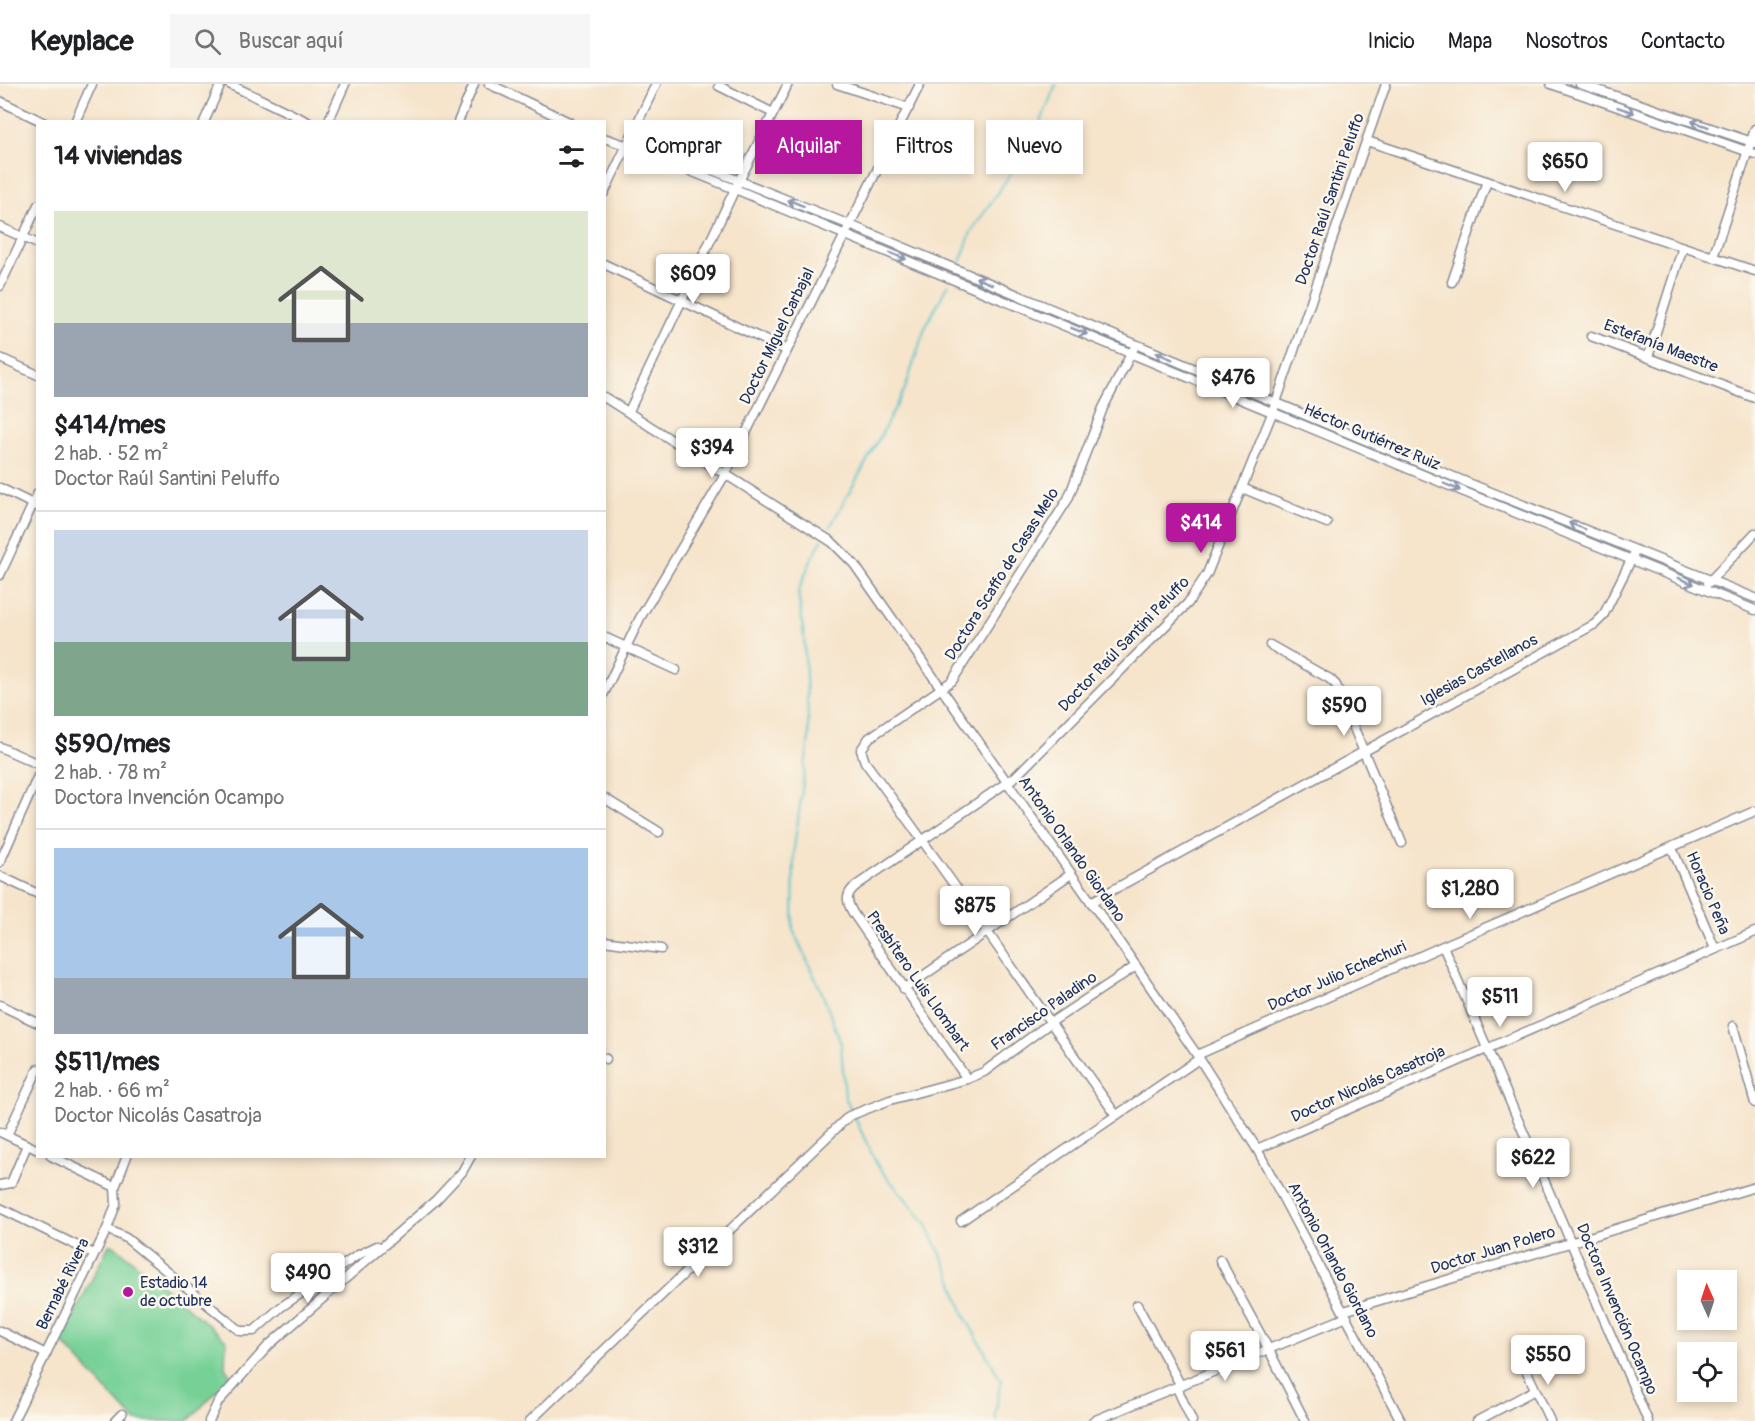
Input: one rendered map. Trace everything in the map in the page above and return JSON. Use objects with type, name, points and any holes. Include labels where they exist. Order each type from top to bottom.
[{"type":"street","points":[[76,120],[92,84]]},
{"type":"street","points":[[205,120],[221,84]]},
{"type":"street","points":[[229,84],[304,120]]},
{"type":"street","points":[[329,120],[345,84]]},
{"type":"street","points":[[459,120],[474,84]]},
{"type":"street","points":[[489,84],[565,120]]},
{"type":"street","points":[[640,120],[656,84]]},
{"type":"street","points":[[629,411],[681,299],[788,84]]},
{"type":"street","points":[[837,84],[909,108]]},
{"type":"street","name":"Doctor Miguel Carbajal","points":[[606,689],[640,618],[726,472],[920,84]]},
{"type":"street","name":"Doctor Raúl Santini Peluffo","points":[[847,897],[856,885],[1008,783],[1022,771],[1194,597],[1208,574],[1273,411],[1386,84]]},
{"type":"street","points":[[1551,84],[1751,152]]},
{"type":"street","points":[[1580,84],[1753,142]]},
{"type":"street","points":[[719,86],[773,113]]},
{"type":"street","points":[[0,102],[39,120]]},
{"type":"street","points":[[1713,257],[1751,152],[1755,129]]},
{"type":"street","points":[[606,138],[624,141]]},
{"type":"street","points":[[1367,141],[1755,271]]},
{"type":"street","points":[[606,189],[624,154]]},
{"type":"street","name":"Héctor Gutiérrez Ruiz","points":[[701,174],[1755,610]]},
{"type":"street","name":"Héctor Gutiérrez Ruiz","points":[[715,174],[850,225],[1466,482],[1755,598]]},
{"type":"street","points":[[1452,282],[1487,181]]},
{"type":"street","points":[[0,286],[36,209]]},
{"type":"street","points":[[0,227],[36,243]]},
{"type":"street","points":[[1648,357],[1683,247]]},
{"type":"street","points":[[606,265],[786,350]]},
{"type":"street","name":"Estefanía Maestre","points":[[1591,336],[1755,398]]},
{"type":"street","name":"Doctora Scaffo de Casas Melo","points":[[924,840],[866,762],[861,750],[869,738],[952,681],[1068,499],[1103,408],[1136,344]]},
{"type":"street","points":[[0,358],[36,374]]},
{"type":"street","name":"Antonio Orlando Giordano","points":[[606,398],[726,472],[841,549],[860,572],[1136,966],[1257,1149],[1401,1421]]},
{"type":"street","points":[[0,488],[35,505],[0,575]]},
{"type":"street","points":[[1242,488],[1328,523]]},
{"type":"street","points":[[1705,588],[1710,579],[1755,532]]},
{"type":"street","name":"Iglesias Castellanos","points":[[1091,902],[1595,624],[1603,616],[1636,550]]},
{"type":"street","points":[[606,639],[676,670]]},
{"type":"street","points":[[1270,645],[1330,679],[1336,686],[1402,843]]},
{"type":"street","points":[[0,747],[36,763]]},
{"type":"street","points":[[0,862],[36,781]]},
{"type":"street","points":[[606,799],[659,832]]},
{"type":"street","name":"Doctor Julio Echechuri","points":[[961,1221],[1198,1057],[1443,946],[1755,811]]},
{"type":"street","points":[[924,840],[1116,1115]]},
{"type":"street","name":"Horacio Peña","points":[[1672,848],[1715,950]]},
{"type":"street","points":[[904,989],[1071,874]]},
{"type":"street","points":[[0,876],[36,893]]},
{"type":"street","name":"Presbítero Luis Llombart","points":[[847,897],[853,913],[968,1079]]},
{"type":"street","name":"Doctor Nicolás Casatroja","points":[[1257,1149],[1755,932]]},
{"type":"street","points":[[606,941],[661,949]]},
{"type":"street","name":"Doctora Invención Ocampo","points":[[1443,946],[1648,1421]]},
{"type":"street","name":"Francisco Paladino","points":[[530,1421],[849,1116],[890,1100],[968,1079],[984,1072],[1050,1023],[1136,966]]},
{"type":"street","points":[[0,1005],[36,1022]]},
{"type":"street","points":[[1733,1026],[1755,1103]]},
{"type":"street","points":[[36,1073],[3,1134],[36,1149]]},
{"type":"street","points":[[0,1185],[11,1183],[27,1145]]},
{"type":"street","points":[[55,1158],[115,1187]]},
{"type":"street","name":"Bernabé Rivera","points":[[13,1421],[107,1229],[117,1204],[115,1187],[127,1158]]},
{"type":"street","points":[[209,1421],[218,1402],[269,1345],[436,1200],[462,1173],[470,1158]]},
{"type":"street","name":"Doctor Juan Polero","points":[[1093,1421],[1269,1350],[1345,1314],[1571,1242],[1755,1187]]},
{"type":"street","points":[[0,1208],[94,1254]]},
{"type":"street","points":[[107,1229],[126,1238],[240,1331],[254,1331],[281,1306],[343,1264],[388,1241]]},
{"type":"street","points":[[1220,1260],[1305,1421]]},
{"type":"street","points":[[1137,1305],[1179,1387],[1192,1421]]},
{"type":"street","points":[[0,1331],[46,1354]]},
{"type":"street","points":[[1522,1361],[1550,1421]]},
{"type":"street","points":[[1478,1421],[1535,1390]]},
{"type":"street","points":[[115,1421],[122,1414]]},
{"type":"green space","name":"Estadio 14 de octubre","points":[[109,1245],[114,1245],[226,1340],[225,1367],[231,1376],[188,1421],[135,1421],[61,1341]]},
{"type":"waterway","points":[[959,266],[971,232],[1034,139],[1056,84]]},
{"type":"waterway","points":[[830,527],[905,389],[925,328],[948,284]]},
{"type":"waterway","points":[[822,540],[798,592],[804,637],[809,738],[794,849],[793,930],[823,995],[841,1044],[845,1097],[852,1111]]},
{"type":"waterway","points":[[854,1116],[877,1165],[926,1223],[950,1274],[964,1315],[1001,1380],[995,1416],[997,1421]]},
{"type":"place","name":"Estadio 14 de octubre","points":[[128,1292]]}]
